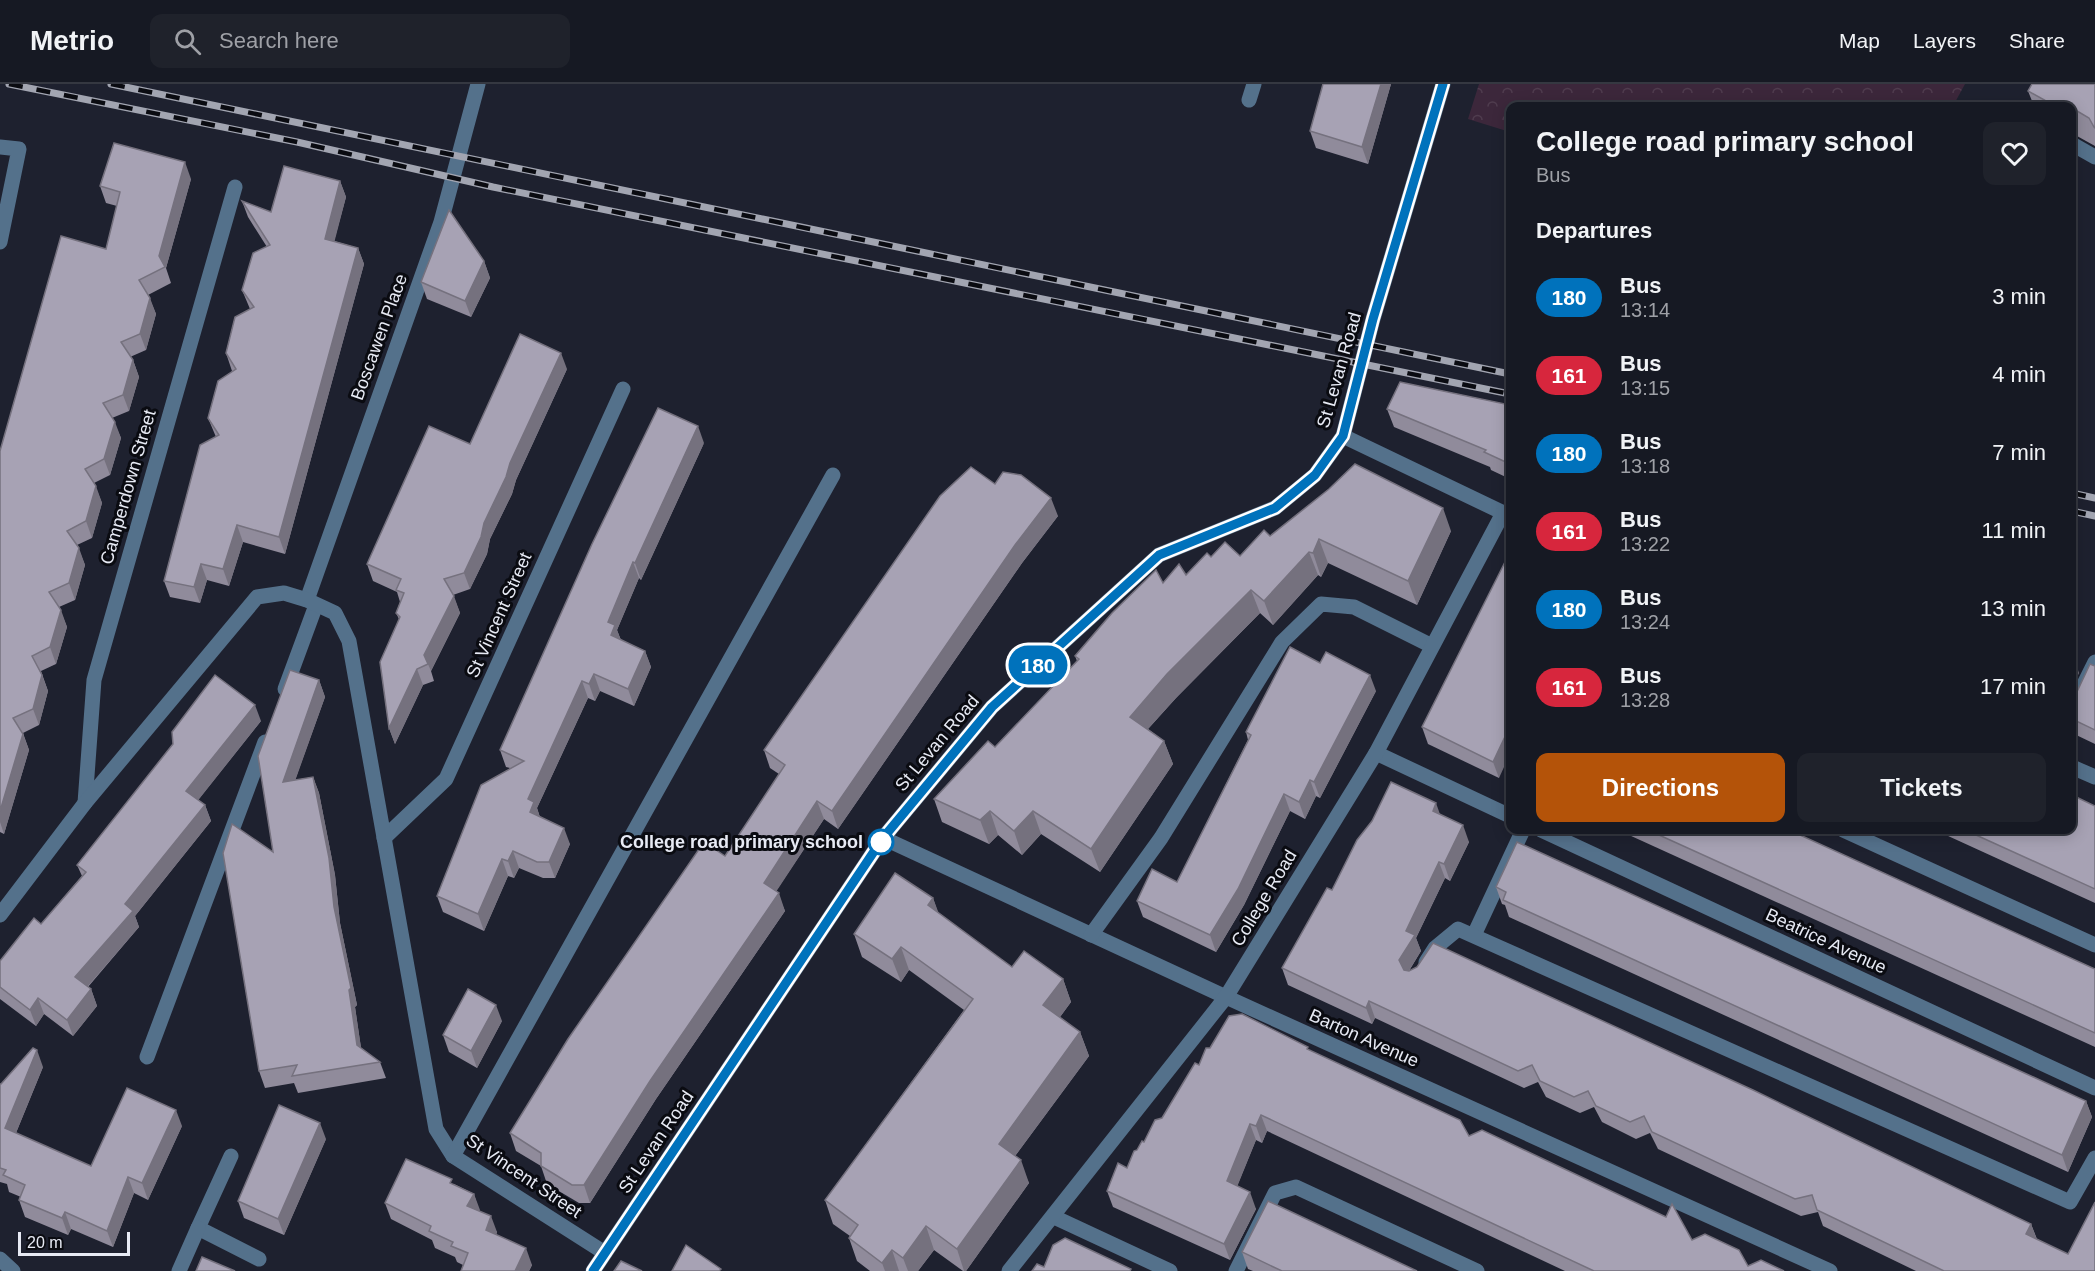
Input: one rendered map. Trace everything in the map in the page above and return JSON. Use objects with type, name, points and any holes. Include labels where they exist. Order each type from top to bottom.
[{"type":"street","name":"Boscawen Place","points":[[279,704],[441,222],[478,84]]},
{"type":"street","points":[[1249,100],[1254,84]]},
{"type":"street","name":"St Levan Road","points":[[593,1271],[883,838],[992,707],[1159,555],[1275,508],[1315,475],[1343,436],[1373,319],[1443,84]]},
{"type":"street","points":[[2076,146],[2095,157]]},
{"type":"street","points":[[0,147],[19,149],[0,242]]},
{"type":"street","name":"Camperdown Street","points":[[85,803],[94,680],[235,187]]},
{"type":"street","name":"St Vincent Street","points":[[384,838],[446,779],[623,389]]},
{"type":"street","points":[[1343,436],[1506,514]]},
{"type":"street","points":[[453,1156],[833,476]]},
{"type":"street","name":"College Road","points":[[1009,1271],[1226,997],[1376,753],[1432,646],[1506,516]]},
{"type":"street","points":[[0,915],[85,803],[257,597],[284,593],[312,602]]},
{"type":"street","name":"St Vincent Street","points":[[312,602],[335,613],[349,641],[436,1129],[453,1156],[605,1253]]},
{"type":"street","points":[[1091,935],[1161,838],[1282,642],[1321,604],[1354,607],[1432,646]]},
{"type":"street","points":[[2076,700],[2095,662]]},
{"type":"street","points":[[147,1057],[271,726]]},
{"type":"street","points":[[1376,753],[1506,814]]},
{"type":"street","points":[[2076,769],[2095,777]]},
{"type":"street","points":[[1474,935],[1521,834]]},
{"type":"street","name":"Beatrice Avenue","points":[[1549,834],[2095,1088]]},
{"type":"street","points":[[1852,834],[2095,945]]},
{"type":"street","name":"Barton Avenue","points":[[883,838],[1226,997],[1830,1271]]},
{"type":"street","points":[[1415,978],[1436,948],[1458,929],[2070,1202],[2095,1158]]},
{"type":"street","points":[[179,1271],[231,1156]]},
{"type":"street","points":[[1236,1271],[1275,1194],[1296,1187],[1477,1271]]},
{"type":"street","points":[[1054,1217],[1170,1271]]},
{"type":"street","points":[[198,1228],[259,1259]]},
{"type":"street","points":[[0,1259],[13,1271]]},
{"type":"green space","points":[[1479,84],[1965,84],[1955,102],[1506,102],[1506,131],[1468,119]]},
{"type":"building","points":[[1323,84],[1381,84],[1362,147],[1310,131]]},
{"type":"building","points":[[2032,84],[2095,84],[2095,128],[2089,118],[2076,110],[2076,102],[2048,102],[2028,91]]},
{"type":"building","points":[[114,143],[185,162],[159,256],[165,267],[139,280],[150,298],[140,334],[121,342],[133,360],[123,395],[103,403],[115,422],[104,459],[85,469],[96,486],[86,521],[67,531],[79,548],[69,583],[49,592],[61,610],[50,647],[32,656],[42,675],[33,709],[13,718],[23,734],[0,811],[0,451],[61,236],[106,249],[120,192],[100,186]]},
{"type":"building","points":[[284,166],[340,181],[325,239],[358,248],[279,537],[237,525],[223,569],[201,564],[194,587],[164,581],[200,445],[219,435],[208,418],[218,381],[236,369],[226,353],[235,317],[254,307],[242,290],[253,253],[270,245],[242,201],[271,212]]},
{"type":"building","points":[[449,210],[484,261],[465,301],[421,282]]},
{"type":"building","points":[[520,334],[561,353],[510,463],[464,573],[444,579],[454,596],[424,655],[428,664],[417,669],[389,728],[380,662],[400,617],[396,613],[404,593],[396,590],[401,579],[367,564],[429,426],[470,444]]},
{"type":"building","points":[[1400,382],[1506,404],[1506,462],[1484,452],[1486,450],[1387,409]]},
{"type":"building","points":[[658,408],[698,426],[635,563],[633,562],[608,622],[615,625],[611,635],[645,651],[628,689],[594,674],[589,684],[582,681],[528,799],[534,802],[530,812],[564,828],[549,862],[537,862],[513,851],[508,861],[502,859],[478,914],[437,896],[481,785],[524,761],[500,750],[592,544]]},
{"type":"building","points":[[1355,464],[1443,508],[1408,581],[1319,539],[1313,553],[1309,552],[1264,601],[1251,590],[1167,674],[1130,717],[1164,741],[1091,849],[1033,811],[1014,831],[990,811],[980,820],[934,799],[988,741],[995,747],[1079,659],[1075,656],[1112,613],[1156,570],[1163,583],[1179,564],[1186,575],[1207,553],[1211,557],[1225,542],[1240,556],[1264,530],[1270,536],[1329,489]]},
{"type":"building","points":[[971,467],[995,484],[1003,472],[1021,475],[1051,498],[1015,545],[832,811],[817,801],[764,883],[779,893],[650,1081],[584,1185],[572,1185],[541,1166],[541,1153],[510,1133],[568,1039],[704,842],[725,856],[785,765],[764,750],[940,496]]},
{"type":"building","points":[[1506,560],[1506,734],[1493,762],[1422,727]]},
{"type":"building","points":[[1290,647],[1320,663],[1326,652],[1370,675],[1314,782],[1310,780],[1299,802],[1284,794],[1238,889],[1210,935],[1137,901],[1152,869],[1177,882],[1251,735],[1246,732]]},
{"type":"building","points":[[2090,664],[2095,666],[2095,730],[2076,721],[2076,694]]},
{"type":"building","points":[[290,670],[319,680],[283,782],[313,777],[329,858],[334,907],[351,988],[349,990],[357,1045],[380,1062],[292,1076],[297,1065],[259,1071],[223,853],[232,824],[273,852],[258,756]]},
{"type":"building","points":[[215,675],[255,705],[186,791],[205,805],[125,904],[133,911],[75,977],[91,989],[67,1020],[38,998],[30,1010],[0,987],[0,961],[34,918],[41,924],[86,872],[77,865],[173,744],[172,732]]},
{"type":"building","points":[[1391,782],[1436,803],[1433,811],[1463,825],[1444,864],[1439,862],[1406,931],[1415,935],[1399,960],[1404,970],[1409,971],[1417,967],[1433,943],[1753,1090],[2031,1224],[2026,1234],[2068,1254],[2095,1202],[2095,1271],[1944,1271],[1817,1210],[1812,1195],[1795,1199],[1652,1132],[1644,1116],[1630,1122],[1596,1106],[1588,1091],[1574,1097],[1540,1081],[1532,1065],[1518,1071],[1369,1001],[1366,1008],[1282,968],[1327,888],[1332,890],[1357,840],[1372,821]]},
{"type":"building","points":[[2076,797],[2095,806],[2095,889],[1974,834],[2076,834]]},
{"type":"building","points":[[1657,834],[1798,834],[2095,969],[2095,1033]]},
{"type":"building","points":[[1517,842],[2086,1101],[2062,1155],[1503,900],[1506,892],[1496,887]]},
{"type":"building","points":[[895,873],[933,898],[928,905],[1012,967],[1024,951],[1063,979],[1043,1005],[1080,1032],[999,1144],[1021,1160],[957,1249],[926,1226],[903,1258],[892,1250],[882,1263],[849,1238],[858,1225],[825,1200],[973,999],[901,947],[892,959],[854,934]]},
{"type":"building","points":[[468,989],[496,1005],[471,1051],[443,1035]]},
{"type":"building","points":[[1242,1014],[1308,1047],[1307,1049],[1460,1120],[1469,1136],[1482,1130],[1666,1217],[1672,1204],[1692,1240],[1705,1234],[1739,1250],[1748,1266],[1761,1260],[1784,1271],[1594,1271],[1261,1115],[1256,1126],[1250,1124],[1227,1181],[1250,1192],[1224,1244],[1107,1191],[1118,1163],[1127,1168],[1134,1151],[1142,1141],[1144,1142],[1155,1120],[1162,1118],[1195,1063],[1199,1065],[1206,1048],[1210,1048],[1229,1016]]},
{"type":"building","points":[[33,1048],[37,1050],[5,1128],[91,1166],[127,1088],[176,1110],[142,1183],[128,1177],[107,1231],[65,1212],[62,1218],[19,1200],[25,1185],[3,1175],[6,1170],[0,1168],[0,1084]]},
{"type":"building","points":[[279,1105],[320,1123],[278,1219],[238,1201]]},
{"type":"building","points":[[406,1159],[452,1179],[450,1183],[474,1194],[467,1206],[491,1216],[486,1230],[526,1248],[515,1271],[461,1271],[468,1253],[451,1246],[453,1242],[429,1231],[431,1226],[385,1203]]},
{"type":"building","points":[[1268,1201],[1417,1271],[1282,1271],[1242,1252]]},
{"type":"building","points":[[1065,1238],[1131,1269],[1130,1271],[1032,1271],[1037,1264],[1044,1267],[1053,1245]]},
{"type":"building","points":[[686,1245],[721,1269],[719,1271],[672,1271]]},
{"type":"building","points":[[202,1257],[235,1271],[196,1271]]},
{"type":"building","points":[[621,1261],[642,1271],[614,1271]]},
{"type":"railway","points":[[9,84],[297,142],[493,187],[1506,393]]},
{"type":"railway","points":[[111,84],[1506,373]]},
{"type":"railway","points":[[2076,494],[2095,498]]},
{"type":"railway","points":[[2076,512],[2095,516]]},
{"type":"bus line","name":"180","points":[[593,1271],[883,838],[992,707],[1159,555],[1275,508],[1315,475],[1343,436],[1373,319],[1443,84]]},
{"type":"place","name":"College road primary school","points":[[881,842]]}]
